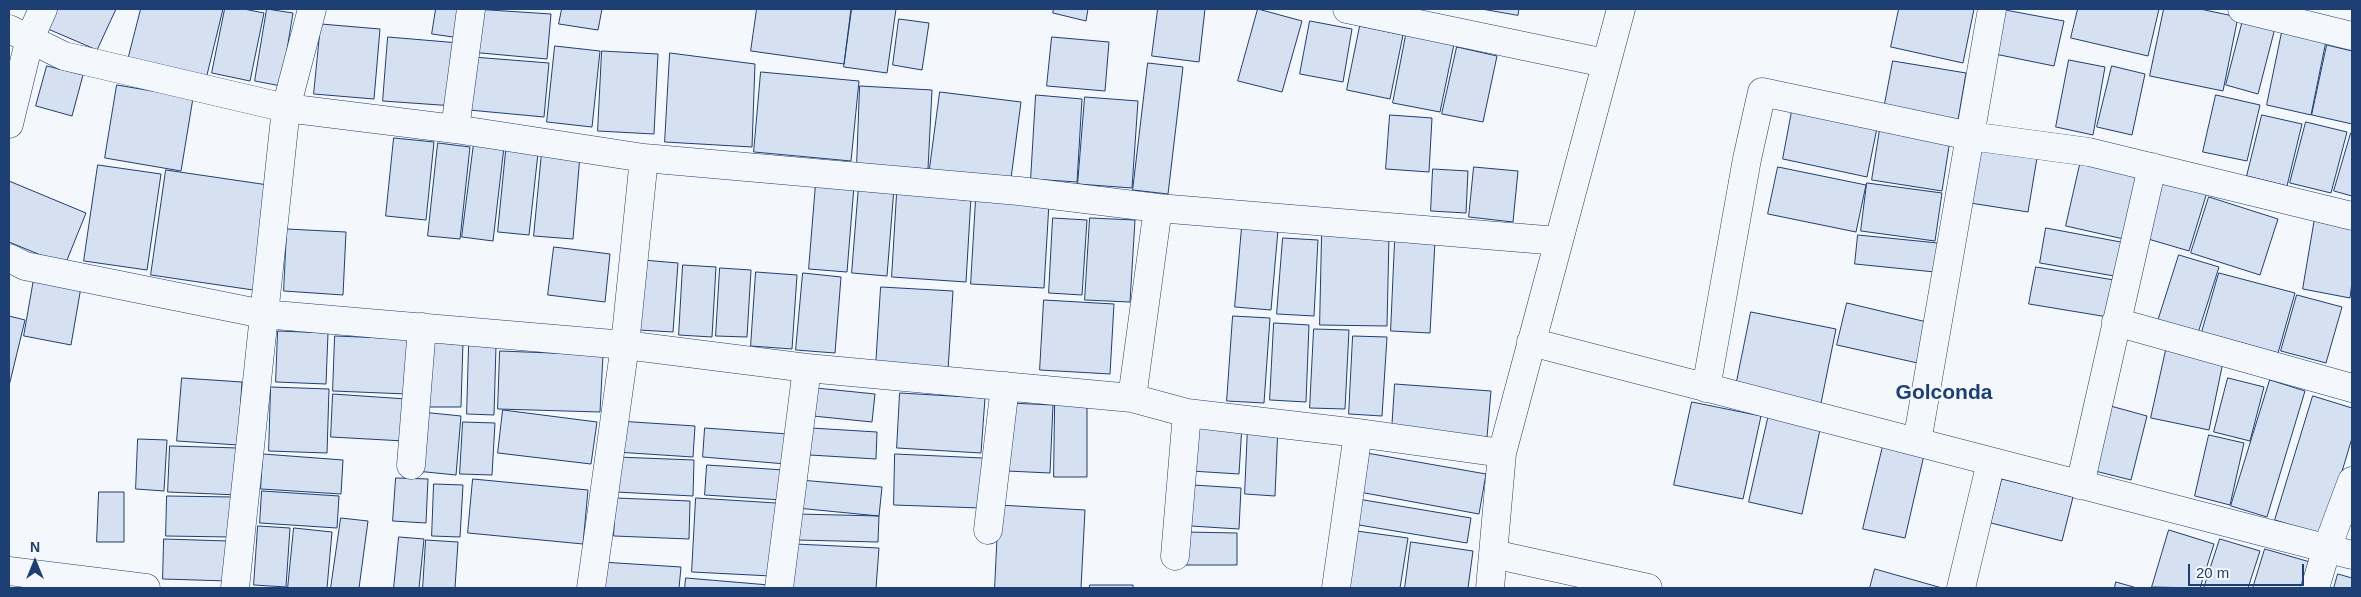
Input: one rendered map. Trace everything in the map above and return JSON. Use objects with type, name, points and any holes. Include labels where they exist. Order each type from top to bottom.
[{"type":"street","points":[[9,124],[20,33],[43,9]]},
{"type":"street","points":[[235,588],[286,108],[312,9]]},
{"type":"street","points":[[455,129],[471,9]]},
{"type":"street","points":[[1347,9],[1605,63]]},
{"type":"street","points":[[1490,588],[1502,453],[1621,9]]},
{"type":"street","points":[[1917,442],[1992,9]]},
{"type":"street","points":[[2242,9],[2352,36]]},
{"type":"street","points":[[20,33],[64,56],[286,108],[455,129],[644,158],[1019,192],[1158,208],[1558,241]]},
{"type":"street","points":[[1706,388],[1747,159],[1762,92],[1970,136],[2090,152],[2352,216]]},
{"type":"street","points":[[591,588],[625,344],[644,158]]},
{"type":"street","points":[[2080,485],[2152,167]]},
{"type":"street","points":[[1132,398],[1158,208]]},
{"type":"street","points":[[9,258],[26,266],[263,314],[625,344],[807,368],[1132,398],[1187,413],[1358,433],[1502,453]]},
{"type":"street","points":[[2116,322],[2352,388]]},
{"type":"street","points":[[411,465],[422,327]]},
{"type":"street","points":[[1531,342],[2340,552]]},
{"type":"street","points":[[779,588],[807,368]]},
{"type":"street","points":[[988,530],[1006,386]]},
{"type":"street","points":[[1175,556],[1187,413]]},
{"type":"street","points":[[1336,588],[1358,433]]},
{"type":"street","points":[[1961,588],[1991,462]]},
{"type":"street","points":[[2315,588],[2340,552],[2352,481]]},
{"type":"street","points":[[1493,554],[1648,588]]},
{"type":"street","points":[[9,571],[146,588]]},
{"type":"building","points":[[48,9],[116,9],[97,50],[41,26]]},
{"type":"building","points":[[141,9],[223,9],[206,79],[128,60]]},
{"type":"building","points":[[225,9],[244,9],[264,13],[250,81],[212,73]]},
{"type":"building","points":[[267,9],[293,13],[281,86],[255,81]]},
{"type":"building","points":[[436,9],[465,9],[460,38],[432,34]]},
{"type":"building","points":[[474,9],[551,14],[547,59],[470,52]]},
{"type":"building","points":[[562,9],[602,9],[598,30],[559,24]]},
{"type":"building","points":[[757,9],[851,9],[844,64],[751,51]]},
{"type":"building","points":[[852,9],[896,9],[887,73],[844,67]]},
{"type":"building","points":[[1054,9],[1088,9],[1086,21],[1053,13]]},
{"type":"building","points":[[1158,9],[1205,9],[1199,62],[1152,56]]},
{"type":"building","points":[[1258,9],[1302,21],[1282,92],[1238,81]]},
{"type":"building","points":[[1482,9],[1519,9],[1518,15]]},
{"type":"building","points":[[1899,9],[1974,9],[1963,63],[1891,47]]},
{"type":"building","points":[[2000,9],[2064,21],[2054,66],[1990,53]]},
{"type":"building","points":[[2078,9],[2159,9],[2148,56],[2071,38]]},
{"type":"building","points":[[2164,9],[2200,9],[2238,17],[2223,91],[2150,76]]},
{"type":"building","points":[[899,19],[929,23],[922,70],[893,65]]},
{"type":"building","points":[[2243,20],[2275,28],[2258,94],[2226,85]]},
{"type":"building","points":[[1310,21],[1352,29],[1343,82],[1300,74]]},
{"type":"building","points":[[321,24],[380,29],[374,99],[314,94]]},
{"type":"building","points":[[1360,26],[1403,35],[1390,99],[1347,90]]},
{"type":"building","points":[[2282,32],[2326,41],[2311,115],[2267,105]]},
{"type":"building","points":[[1406,35],[1454,44],[1440,112],[1393,103]]},
{"type":"building","points":[[388,37],[459,43],[454,106],[383,101]]},
{"type":"building","points":[[1052,37],[1109,42],[1105,91],[1047,86]]},
{"type":"building","points":[[2327,45],[2352,51],[2352,124],[2312,115]]},
{"type":"building","points":[[555,46],[600,51],[592,127],[547,122]]},
{"type":"building","points":[[1457,47],[1497,56],[1483,122],[1442,114]]},
{"type":"building","points":[[602,51],[658,54],[654,134],[598,131]]},
{"type":"building","points":[[670,53],[755,64],[752,147],[665,142]]},
{"type":"building","points":[[473,57],[549,63],[544,117],[469,110]]},
{"type":"building","points":[[2069,60],[2105,67],[2093,135],[2056,127]]},
{"type":"building","points":[[1893,61],[1966,73],[1957,126],[1883,114]]},
{"type":"building","points":[[1148,63],[1183,67],[1168,194],[1133,190]]},
{"type":"building","points":[[47,66],[83,75],[72,116],[36,106]]},
{"type":"building","points":[[2112,66],[2145,74],[2132,135],[2097,127]]},
{"type":"building","points":[[761,72],[859,81],[851,161],[754,152]]},
{"type":"building","points":[[117,85],[193,98],[181,171],[105,158]]},
{"type":"building","points":[[860,86],[932,90],[928,169],[857,165]]},
{"type":"building","points":[[940,92],[1021,102],[1010,186],[929,175]]},
{"type":"building","points":[[1036,95],[1082,99],[1077,182],[1031,179]]},
{"type":"building","points":[[2216,95],[2260,105],[2247,161],[2203,152]]},
{"type":"building","points":[[1085,97],[1138,101],[1132,188],[1078,184]]},
{"type":"building","points":[[1792,111],[1877,128],[1867,177],[1783,159]]},
{"type":"building","points":[[1390,115],[1432,118],[1429,172],[1386,169]]},
{"type":"building","points":[[2262,115],[2302,124],[2287,186],[2247,176]]},
{"type":"building","points":[[2306,122],[2347,132],[2331,193],[2290,183]]},
{"type":"building","points":[[1880,129],[1950,140],[1942,191],[1872,180]]},
{"type":"building","points":[[2352,133],[2352,196],[2334,191]]},
{"type":"building","points":[[394,138],[434,142],[426,220],[386,216]]},
{"type":"building","points":[[507,141],[539,144],[529,235],[498,232]]},
{"type":"building","points":[[438,143],[470,147],[460,239],[428,236]]},
{"type":"building","points":[[474,143],[504,147],[493,241],[462,237]]},
{"type":"building","points":[[1979,143],[2038,152],[2028,212],[1970,203]]},
{"type":"building","points":[[542,152],[580,155],[573,239],[534,236]]},
{"type":"building","points":[[2081,160],[2143,174],[2128,240],[2066,226]]},
{"type":"building","points":[[98,165],[161,174],[147,270],[84,261]]},
{"type":"building","points":[[1474,167],[1518,171],[1513,222],[1469,217]]},
{"type":"building","points":[[1778,167],[1866,185],[1856,232],[1768,214]]},
{"type":"building","points":[[1433,169],[1468,171],[1466,213],[1431,211]]},
{"type":"building","points":[[166,170],[275,186],[260,291],[151,275]]},
{"type":"building","points":[[2157,174],[2208,189],[2189,251],[2138,236]]},
{"type":"building","points":[[9,181],[86,213],[65,265],[9,242]]},
{"type":"building","points":[[816,183],[854,186],[847,272],[809,269]]},
{"type":"building","points":[[1867,183],[1942,193],[1935,241],[1861,231]]},
{"type":"building","points":[[859,185],[894,188],[887,276],[852,273]]},
{"type":"building","points":[[897,193],[971,197],[966,282],[892,277]]},
{"type":"building","points":[[2209,197],[2278,219],[2260,275],[2191,253]]},
{"type":"building","points":[[976,199],[1049,203],[1044,288],[971,284]]},
{"type":"building","points":[[1053,218],[1087,220],[1082,295],[1049,293]]},
{"type":"building","points":[[1090,218],[1135,220],[1130,302],[1085,300]]},
{"type":"building","points":[[2315,218],[2352,224],[2352,282],[2350,298],[2303,289]]},
{"type":"building","points":[[1242,227],[1278,230],[1271,310],[1235,307]]},
{"type":"building","points":[[2046,228],[2126,243],[2120,277],[2040,263]]},
{"type":"building","points":[[287,229],[346,232],[343,295],[284,291]]},
{"type":"building","points":[[1322,234],[1389,236],[1387,326],[1320,325]]},
{"type":"building","points":[[1858,235],[1938,243],[1935,272],[1855,264]]},
{"type":"building","points":[[1283,238],[1318,240],[1314,316],[1277,314]]},
{"type":"building","points":[[1395,240],[1435,241],[1430,333],[1391,331]]},
{"type":"building","points":[[554,247],[610,254],[605,302],[548,295]]},
{"type":"building","points":[[2179,255],[2219,267],[2198,333],[2158,321]]},
{"type":"building","points":[[643,260],[678,263],[673,332],[639,330]]},
{"type":"building","points":[[683,265],[716,267],[712,337],[679,335]]},
{"type":"building","points":[[2036,267],[2114,280],[2108,317],[2029,304]]},
{"type":"building","points":[[720,268],[751,270],[747,337],[716,336]]},
{"type":"building","points":[[756,272],[797,275],[792,349],[751,346]]},
{"type":"building","points":[[803,273],[841,277],[835,353],[796,350]]},
{"type":"building","points":[[2219,273],[2295,293],[2278,353],[2202,332]]},
{"type":"building","points":[[34,279],[81,287],[71,345],[24,336]]},
{"type":"building","points":[[881,287],[953,291],[948,370],[876,366]]},
{"type":"building","points":[[2297,295],[2342,307],[2326,363],[2281,351]]},
{"type":"building","points":[[1044,300],[1114,304],[1110,374],[1040,370]]},
{"type":"building","points":[[1847,303],[1931,323],[1922,364],[1837,345]]},
{"type":"building","points":[[1751,312],[1836,329],[1821,403],[1736,386]]},
{"type":"building","points":[[9,316],[25,320],[9,386]]},
{"type":"building","points":[[1233,316],[1270,318],[1264,403],[1227,401]]},
{"type":"building","points":[[1274,323],[1309,325],[1306,402],[1270,400]]},
{"type":"building","points":[[1314,329],[1349,330],[1345,409],[1310,408]]},
{"type":"building","points":[[278,331],[328,333],[326,384],[276,382]]},
{"type":"building","points":[[335,336],[409,339],[407,394],[333,391]]},
{"type":"building","points":[[1353,336],[1387,337],[1382,416],[1349,414]]},
{"type":"building","points":[[423,339],[463,341],[461,407],[422,407]]},
{"type":"building","points":[[469,345],[496,346],[494,415],[467,414]]},
{"type":"building","points":[[2166,350],[2223,362],[2209,430],[2151,418]]},
{"type":"building","points":[[500,351],[603,355],[600,412],[498,409]]},
{"type":"building","points":[[182,378],[242,382],[238,445],[177,441]]},
{"type":"building","points":[[2228,378],[2264,387],[2250,441],[2214,432]]},
{"type":"building","points":[[2270,380],[2305,391],[2267,517],[2231,506]]},
{"type":"building","points":[[1395,384],[1491,391],[1487,437],[1392,430]]},
{"type":"building","points":[[271,387],[329,389],[327,453],[269,451]]},
{"type":"building","points":[[816,388],[875,394],[872,422],[813,416]]},
{"type":"building","points":[[900,393],[985,398],[981,453],[897,448]]},
{"type":"building","points":[[333,394],[406,399],[404,441],[331,437]]},
{"type":"building","points":[[2313,396],[2352,408],[2352,438],[2323,535],[2275,520]]},
{"type":"building","points":[[1692,402],[1761,416],[1743,499],[1674,485]]},
{"type":"building","points":[[1010,403],[1053,405],[1050,473],[1007,471]]},
{"type":"building","points":[[1055,404],[1087,404],[1087,477],[1054,477]]},
{"type":"building","points":[[2107,405],[2147,416],[2131,480],[2091,470]]},
{"type":"building","points":[[503,410],[597,422],[591,464],[498,453]]},
{"type":"building","points":[[421,412],[461,416],[456,475],[416,471]]},
{"type":"building","points":[[1769,414],[1821,425],[1802,514],[1749,502]]},
{"type":"building","points":[[618,421],[695,426],[693,457],[616,452]]},
{"type":"building","points":[[463,422],[495,423],[492,475],[460,474]]},
{"type":"building","points":[[1193,422],[1242,425],[1239,474],[1191,471]]},
{"type":"building","points":[[1248,425],[1278,425],[1275,496],[1245,494]]},
{"type":"building","points":[[705,428],[788,434],[786,464],[703,457]]},
{"type":"building","points":[[811,428],[877,432],[876,459],[810,455]]},
{"type":"building","points":[[2209,435],[2244,443],[2230,505],[2195,496]]},
{"type":"building","points":[[138,439],[167,440],[164,491],[136,489]]},
{"type":"building","points":[[170,446],[239,448],[238,495],[168,492]]},
{"type":"building","points":[[1883,446],[1924,455],[1905,538],[1863,529]]},
{"type":"building","points":[[1361,452],[1486,474],[1479,514],[1354,491]]},
{"type":"building","points":[[263,454],[343,460],[341,494],[261,489]]},
{"type":"building","points":[[895,454],[983,458],[981,508],[894,505]]},
{"type":"building","points":[[617,457],[694,460],[693,496],[616,492]]},
{"type":"building","points":[[707,465],[784,470],[782,500],[705,495]]},
{"type":"building","points":[[396,478],[428,479],[426,523],[393,521]]},
{"type":"building","points":[[473,479],[588,490],[583,544],[468,533]]},
{"type":"building","points":[[2002,479],[2073,497],[2062,541],[1991,523]]},
{"type":"building","points":[[800,480],[882,487],[879,516],[797,508]]},
{"type":"building","points":[[434,484],[463,485],[460,537],[432,536]]},
{"type":"building","points":[[1193,485],[1241,488],[1239,529],[1191,526]]},
{"type":"building","points":[[262,491],[339,496],[337,528],[260,523]]},
{"type":"building","points":[[99,492],[124,492],[124,542],[97,542]]},
{"type":"building","points":[[167,496],[231,497],[231,537],[166,536]]},
{"type":"building","points":[[616,498],[690,501],[689,539],[614,536]]},
{"type":"building","points":[[696,498],[776,503],[771,576],[692,572]]},
{"type":"building","points":[[1358,499],[1471,518],[1467,543],[1353,524]]},
{"type":"building","points":[[999,505],[1085,510],[1081,588],[995,588]]},
{"type":"building","points":[[798,514],[879,516],[878,542],[797,540]]},
{"type":"building","points":[[341,518],[368,521],[359,588],[331,588]]},
{"type":"building","points":[[258,526],[290,528],[286,587],[254,585]]},
{"type":"building","points":[[294,528],[332,532],[327,588],[288,588]]},
{"type":"building","points":[[1349,530],[1408,538],[1400,588],[1341,588]]},
{"type":"building","points":[[2169,530],[2214,544],[2200,588],[2152,587]]},
{"type":"building","points":[[1184,532],[1237,533],[1237,565],[1184,565]]},
{"type":"building","points":[[399,537],[424,539],[419,588],[394,588]]},
{"type":"building","points":[[164,539],[229,541],[228,581],[163,579]]},
{"type":"building","points":[[2220,539],[2260,551],[2248,588],[2204,588]]},
{"type":"building","points":[[426,540],[458,542],[455,588],[423,588]]},
{"type":"building","points":[[1411,542],[1473,551],[1468,588],[1405,588]]},
{"type":"building","points":[[795,544],[879,548],[876,588],[792,588]]},
{"type":"building","points":[[2265,549],[2310,562],[2302,588],[2253,588]]},
{"type":"building","points":[[601,562],[681,567],[679,588],[599,588]]},
{"type":"building","points":[[1875,569],[1942,588],[1870,588]]},
{"type":"building","points":[[2338,574],[2352,578],[2352,588],[2334,588]]},
{"type":"building","points":[[686,578],[769,585],[769,588],[685,588]]},
{"type":"building","points":[[2116,582],[2137,588],[2115,588]]},
{"type":"building","points":[[1090,585],[1133,585],[1133,588],[1090,588]]},
{"type":"district","name":"Golconda","points":[[1944,393]]}]
